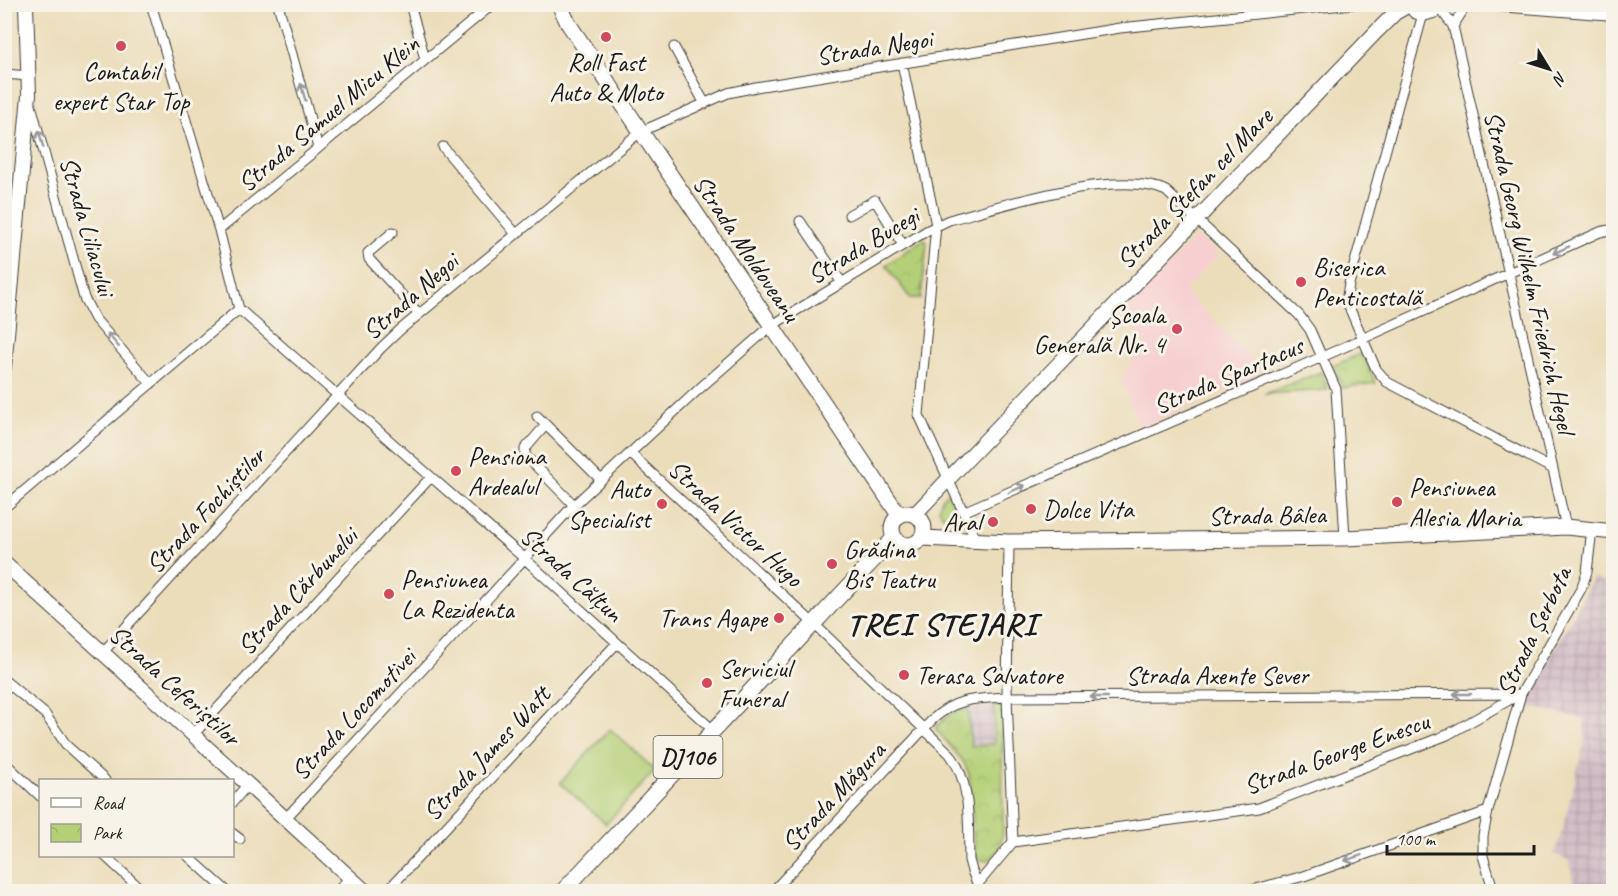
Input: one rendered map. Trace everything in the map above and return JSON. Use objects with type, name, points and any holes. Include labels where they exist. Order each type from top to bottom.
[{"type":"main road","name":"Strada Moldoveanu","points":[[559,4],[568,23],[640,132],[899,516]]},
{"type":"main road","points":[[894,537],[905,545],[911,545],[922,538],[924,526],[922,520],[915,514],[905,513],[899,516]]},
{"type":"main road","name":"DJ106","points":[[562,891],[894,537],[892,526],[899,516]]},
{"type":"main road","name":"Strada Bâlea","points":[[922,538],[977,542],[1345,538],[1566,527],[1614,532]]},
{"type":"street","points":[[4,367],[12,230],[28,95],[26,4]]},
{"type":"street","points":[[4,508],[239,309],[219,230],[151,4]]},
{"type":"street","points":[[278,4],[318,148]]},
{"type":"street","points":[[410,4],[425,59]]},
{"type":"street","name":"Strada Samuel Micu Klein","points":[[219,230],[493,4]]},
{"type":"street","name":"Strada Negoi","points":[[338,396],[390,339],[640,132],[743,89],[1120,28],[1353,4]]},
{"type":"street","points":[[1411,4],[1416,11],[1432,9],[1444,14],[1453,26],[1467,4]]},
{"type":"street","name":"Strada Ștefan cel Mare","points":[[915,514],[1377,31],[1395,13],[1411,4]]},
{"type":"street","points":[[1500,4],[1614,13]]},
{"type":"street","points":[[1432,9],[1349,284],[1347,296],[1349,307],[1376,369],[1387,382],[1553,469]]},
{"type":"street","name":"Strada Georg Wilhelm Friedrich Hegel","points":[[1453,26],[1566,527]]},
{"type":"street","points":[[674,47],[705,104]]},
{"type":"street","points":[[902,63],[936,225],[919,415],[977,542]]},
{"type":"street","points":[[4,74],[29,76]]},
{"type":"street","name":"Strada Liliacului","points":[[28,95],[84,298],[95,319],[151,384]]},
{"type":"street","points":[[443,147],[516,234]]},
{"type":"street","name":"Strada Bucegi","points":[[524,558],[574,505],[771,326],[936,225],[1002,206],[1092,185],[1130,184],[1149,185],[1166,191],[1306,322],[1336,389],[1345,538]]},
{"type":"street","points":[[849,215],[875,200],[903,245]]},
{"type":"street","points":[[800,221],[842,283]]},
{"type":"street","name":"Strada Spartacus","points":[[963,512],[1322,357],[1600,232],[1614,229]]},
{"type":"street","points":[[393,232],[369,253],[369,259],[419,314]]},
{"type":"street","name":"Strada Călțun","points":[[239,309],[524,558],[713,730]]},
{"type":"street","name":"Strada Fochiștilor","points":[[103,652],[338,396]]},
{"type":"street","points":[[537,416],[601,480]]},
{"type":"street","points":[[544,428],[525,449],[525,455],[574,505]]},
{"type":"street","name":"Strada Victor Hugo","points":[[630,453],[950,754],[964,782],[969,860],[976,889]]},
{"type":"street","name":"Strada Cărbunelui","points":[[193,735],[431,477]]},
{"type":"street","name":"Strada Șerbota","points":[[1494,891],[1483,856],[1483,836],[1488,811],[1521,694],[1581,589],[1587,572],[1592,529]]},
{"type":"street","points":[[976,889],[1013,842],[1007,697],[1009,542]]},
{"type":"street","name":"Strada Locomotivei","points":[[286,818],[524,558]]},
{"type":"street","name":"Strada Ceferiștilor","points":[[4,563],[366,891]]},
{"type":"street","name":"Strada James Watt","points":[[386,891],[617,643]]},
{"type":"street","points":[[4,680],[45,714],[67,746],[104,779]]},
{"type":"street","name":"Strada Axente Sever","points":[[924,729],[946,708],[957,703],[1007,697],[1521,694]]},
{"type":"street","name":"Strada George Enescu","points":[[1013,842],[1259,808],[1447,735],[1521,694]]},
{"type":"street","name":"Strada Măgura","points":[[772,891],[924,729]]},
{"type":"street","points":[[4,762],[39,795]]},
{"type":"street","points":[[234,801],[248,784]]},
{"type":"street","points":[[1245,891],[1304,876],[1488,811]]},
{"type":"street","points":[[107,857],[144,891]]},
{"type":"street","points":[[190,857],[228,891]]},
{"type":"street","points":[[337,891],[350,877]]},
{"type":"shaded area","name":"Școala Generală Nr. 4","points":[[1197,236],[1218,255],[1184,291],[1253,361],[1260,375],[1141,428],[1121,379],[1146,341],[1118,318]]},
{"type":"shaded area","points":[[1593,577],[1613,586],[1613,891],[1574,891],[1570,861],[1554,854],[1563,828],[1585,739],[1584,719],[1527,706],[1530,689],[1569,624]]},
{"type":"shaded area","points":[[994,706],[995,744],[971,746],[968,708]]},
{"type":"green space","points":[[924,239],[927,243],[921,298],[910,298],[886,265]]},
{"type":"green space","points":[[1362,353],[1376,383],[1343,388],[1333,366]]},
{"type":"green space","points":[[1321,372],[1328,390],[1264,394]]},
{"type":"green space","points":[[948,493],[963,520],[959,526],[942,515],[939,508],[942,498]]},
{"type":"green space","points":[[994,706],[1002,706],[1003,833],[999,850],[988,861],[976,859],[969,774],[963,761],[935,728],[950,714],[968,708],[971,746],[994,744]]},
{"type":"green space","points":[[610,729],[655,770],[606,824],[560,783]]},
{"type":"place","name":"Roll Fast Auto & Moto","points":[[606,37]]},
{"type":"place","name":"Comtabil expert Star Top","points":[[121,46]]},
{"type":"place","name":"Biserica Penticostală","points":[[1301,282]]},
{"type":"place","name":"Școala Generală Nr. 4","points":[[1177,329]]},
{"type":"place","name":"Pensiona Ardealul","points":[[456,471]]},
{"type":"place","name":"Pensiunea Alesia Maria","points":[[1397,502]]},
{"type":"place","name":"Auto Specialist","points":[[662,504]]},
{"type":"place","name":"Dolce Vita","points":[[1031,509]]},
{"type":"place","name":"Aral","points":[[993,522]]},
{"type":"place","name":"Grădina Bis Teatru","points":[[832,564]]},
{"type":"place","name":"Pensiunea La Rezidenta","points":[[389,594]]},
{"type":"place","name":"Trans Agape","points":[[779,618]]},
{"type":"place","name":"Terasa Salvatore","points":[[904,675]]},
{"type":"place","name":"Serviciul Funeral","points":[[707,683]]},
{"type":"district","name":"TREI STEJARI","points":[[942,624]]}]
